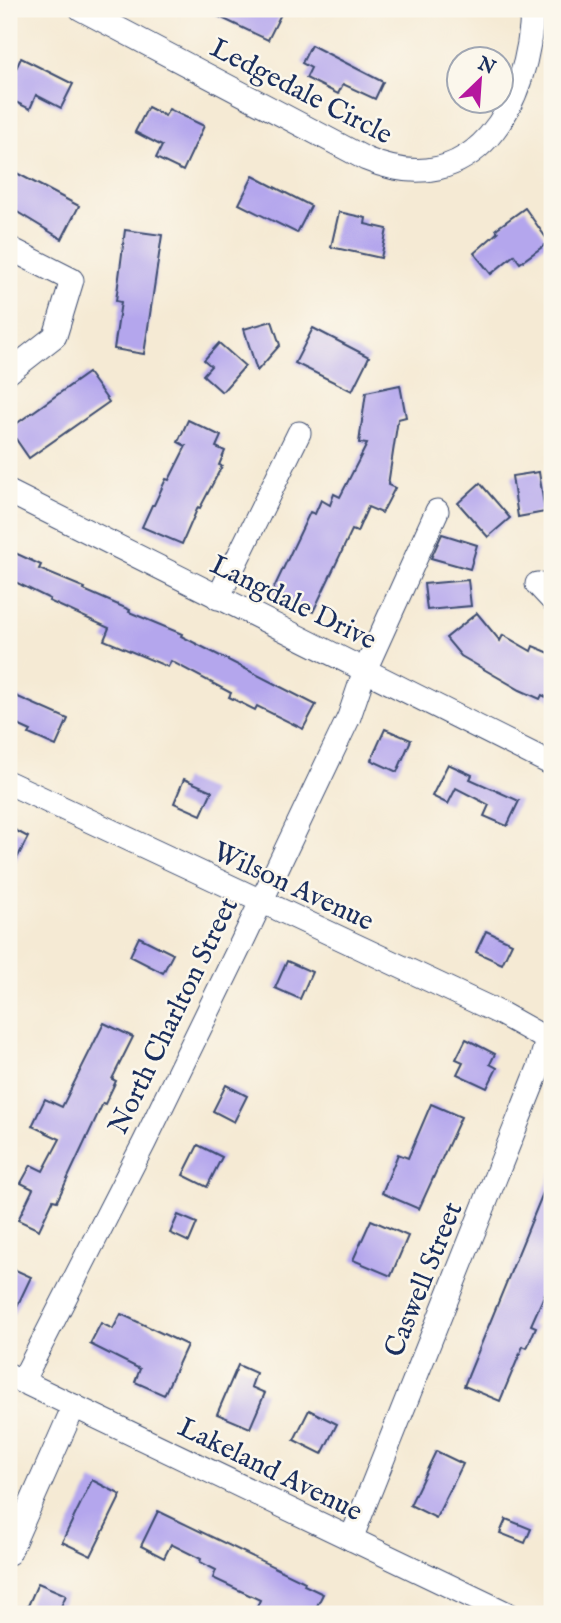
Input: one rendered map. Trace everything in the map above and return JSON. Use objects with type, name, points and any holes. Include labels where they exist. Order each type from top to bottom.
[{"type":"street","name":"Ledgedale Circle","points":[[81,9],[366,159],[401,170],[421,171],[458,160],[476,150],[505,116],[513,102],[527,49],[532,9]]},
{"type":"street","points":[[9,247],[72,280],[55,336],[9,372]]},
{"type":"street","points":[[218,598],[299,433]]},
{"type":"street","name":"Langdale Drive","points":[[9,492],[552,764]]},
{"type":"street","name":"North Charlton Street","points":[[15,1379],[144,1143],[349,717],[365,670],[437,511]]},
{"type":"street","points":[[552,587],[537,584],[552,600]]},
{"type":"street","name":"Wilson Avenue","points":[[9,783],[502,1014],[549,1041]]},
{"type":"street","name":"Caswell Street","points":[[351,1539],[549,1041]]},
{"type":"street","name":"Lakeland Avenue","points":[[15,1379],[508,1614]]},
{"type":"street","points":[[9,1553],[74,1406]]},
{"type":"building","points":[[203,9],[270,9],[281,14],[268,40]]},
{"type":"building","points":[[311,45],[383,82],[375,99],[343,84],[338,94],[306,78],[311,68],[302,63]]},
{"type":"building","points":[[21,58],[73,84],[61,108],[36,95],[30,109],[9,99],[9,83]]},
{"type":"building","points":[[148,107],[165,116],[169,109],[204,126],[183,171],[156,158],[162,146],[135,132]]},
{"type":"building","points":[[9,169],[79,206],[62,239],[9,207]]},
{"type":"building","points":[[253,176],[311,206],[297,233],[239,204]]},
{"type":"building","points":[[525,208],[549,242],[520,263],[514,255],[491,274],[474,253],[498,232],[496,229]]},
{"type":"building","points":[[339,212],[366,218],[365,224],[387,229],[381,258],[331,247]]},
{"type":"building","points":[[125,230],[162,235],[144,354],[114,349],[121,302],[116,301]]},
{"type":"building","points":[[272,321],[280,345],[257,371],[244,329]]},
{"type":"building","points":[[313,328],[369,357],[352,391],[295,363]]},
{"type":"building","points":[[219,343],[245,366],[222,392],[203,375],[211,366],[204,360]]},
{"type":"building","points":[[88,373],[109,402],[29,458],[9,429]]},
{"type":"building","points":[[400,385],[406,417],[398,419],[388,485],[395,488],[382,513],[368,507],[357,532],[352,530],[313,612],[272,592],[310,512],[315,514],[321,500],[330,505],[334,494],[340,497],[367,444],[359,443],[366,392]]},
{"type":"building","points":[[188,420],[221,436],[216,447],[225,451],[219,465],[222,466],[200,508],[198,507],[182,544],[142,527],[186,446],[178,442]]},
{"type":"building","points":[[539,472],[545,512],[518,517],[512,476]]},
{"type":"building","points":[[480,483],[510,518],[488,537],[458,503]]},
{"type":"building","points":[[442,534],[477,545],[470,569],[431,558]]},
{"type":"building","points":[[13,552],[41,565],[39,569],[182,634],[181,636],[316,705],[303,729],[257,706],[255,710],[229,697],[231,693],[171,661],[168,667],[104,640],[109,628],[49,601],[50,599],[9,579],[9,560]]},
{"type":"building","points":[[468,580],[471,606],[427,610],[424,584]]},
{"type":"building","points":[[477,613],[500,641],[503,635],[531,651],[533,646],[552,654],[552,700],[542,695],[540,699],[520,690],[461,656],[446,638]]},
{"type":"building","points":[[9,693],[68,719],[56,746],[9,721]]},
{"type":"building","points":[[385,729],[411,740],[397,772],[371,760]]},
{"type":"building","points":[[448,764],[472,775],[470,779],[519,801],[507,826],[484,816],[489,805],[456,788],[448,804],[432,796]]},
{"type":"building","points":[[184,779],[212,791],[201,815],[174,803]]},
{"type":"building","points":[[9,827],[28,837],[9,874]]},
{"type":"building","points":[[486,931],[512,943],[502,964],[476,952]]},
{"type":"building","points":[[139,937],[173,954],[163,973],[130,956]]},
{"type":"building","points":[[287,961],[312,972],[300,999],[275,988]]},
{"type":"building","points":[[104,1023],[133,1037],[112,1079],[116,1081],[105,1104],[103,1103],[57,1201],[53,1200],[39,1230],[18,1220],[33,1189],[21,1183],[31,1165],[43,1171],[60,1139],[32,1126],[45,1099],[62,1107]]},
{"type":"building","points":[[466,1039],[495,1054],[490,1064],[497,1068],[487,1088],[457,1074],[463,1062],[456,1059]]},
{"type":"building","points":[[226,1085],[247,1096],[234,1122],[213,1111]]},
{"type":"building","points":[[431,1104],[461,1117],[419,1209],[382,1193],[398,1154],[408,1158]]},
{"type":"building","points":[[198,1145],[222,1157],[207,1187],[183,1175]]},
{"type":"building","points":[[552,1171],[552,1278],[531,1325],[536,1327],[527,1348],[523,1346],[500,1401],[464,1386]]},
{"type":"building","points":[[178,1215],[197,1223],[189,1242],[170,1233]]},
{"type":"building","points":[[371,1220],[408,1236],[391,1276],[353,1260]]},
{"type":"building","points":[[9,1267],[31,1277],[9,1323]]},
{"type":"building","points":[[121,1314],[187,1345],[164,1395],[135,1382],[140,1369],[90,1344],[101,1323],[113,1329]]},
{"type":"building","points":[[238,1365],[256,1373],[251,1387],[265,1393],[250,1428],[217,1414]]},
{"type":"building","points":[[309,1410],[337,1424],[322,1454],[294,1440]]},
{"type":"building","points":[[436,1451],[463,1464],[436,1518],[410,1505]]},
{"type":"building","points":[[92,1480],[121,1495],[91,1556],[62,1542]]},
{"type":"building","points":[[158,1511],[305,1582],[304,1585],[323,1594],[313,1614],[254,1614],[260,1600],[213,1578],[216,1570],[200,1562],[201,1559],[171,1544],[164,1558],[141,1546]]},
{"type":"building","points":[[506,1519],[531,1529],[525,1543],[500,1533]]},
{"type":"building","points":[[38,1583],[66,1595],[58,1614],[43,1614],[27,1608]]}]
